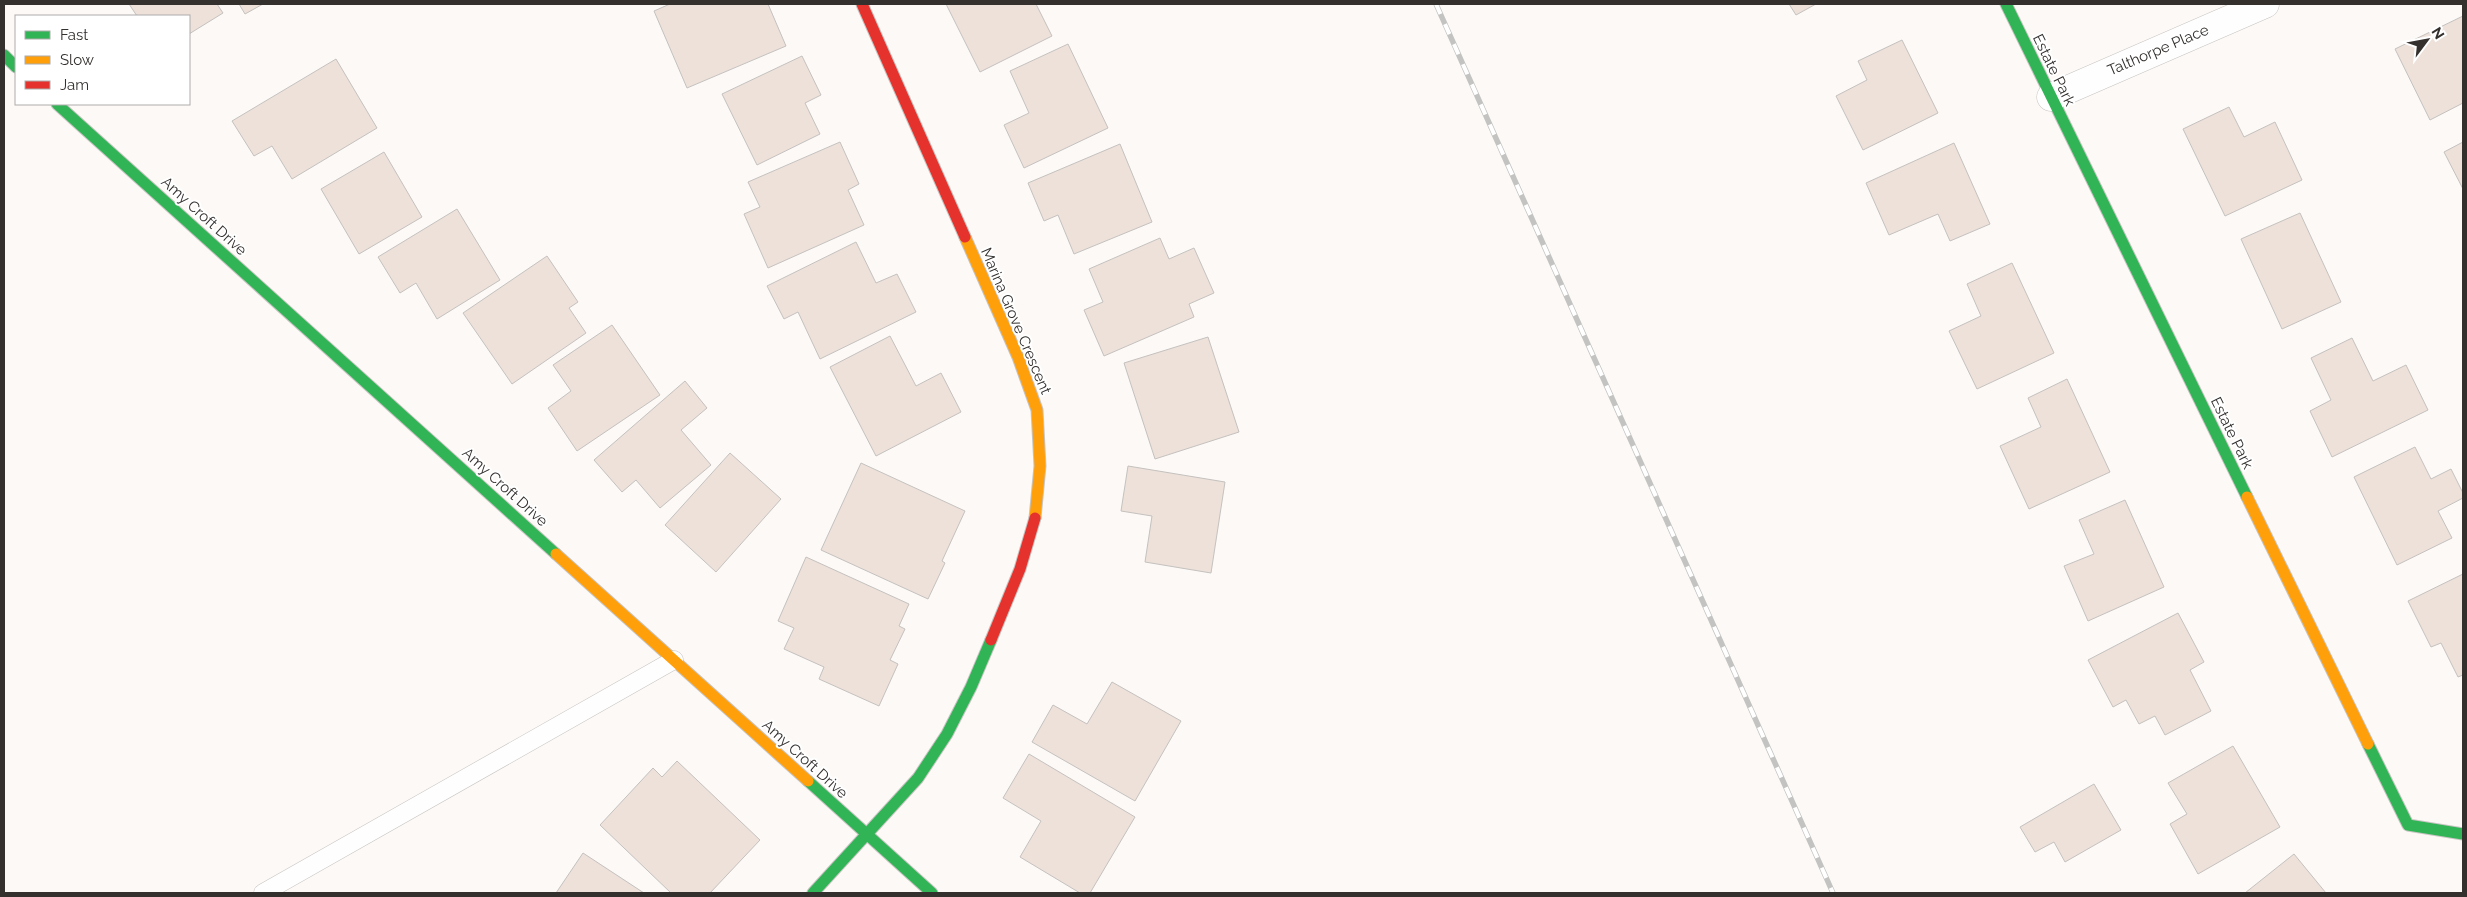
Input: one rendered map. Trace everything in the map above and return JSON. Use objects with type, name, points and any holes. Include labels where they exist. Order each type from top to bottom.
[{"type":"street","name":"Marina Grove Crescent","points":[[813,893],[868,836],[918,778],[947,734],[971,687],[1020,569],[1036,514],[1040,466],[1037,410],[1018,357],[862,4]]},
{"type":"street","name":"Estate Park","points":[[2006,4],[2408,825],[2463,834]]},
{"type":"street","name":"Talthorpe Place","points":[[2051,97],[2265,4]]},
{"type":"street","points":[[4,56],[15,66]]},
{"type":"street","name":"Amy Croft Drive","points":[[58,105],[932,893]]},
{"type":"lane","points":[[263,893],[674,660]]},
{"type":"building","points":[[129,4],[217,4],[223,13],[190,33],[190,15],[136,15]]},
{"type":"building","points":[[239,4],[263,4],[245,14]]},
{"type":"building","points":[[670,4],[768,4],[786,46],[687,88],[654,11]]},
{"type":"building","points":[[946,4],[1036,4],[1052,36],[980,72]]},
{"type":"building","points":[[1789,4],[1816,4],[1796,15]]},
{"type":"building","points":[[2463,16],[2463,103],[2430,120],[2395,49]]},
{"type":"building","points":[[1902,40],[1938,113],[1863,150],[1836,96],[1867,80],[1858,61]]},
{"type":"building","points":[[1068,44],[1108,128],[1024,168],[1004,125],[1029,113],[1010,71]]},
{"type":"building","points":[[802,56],[821,95],[805,103],[820,134],[757,165],[722,94]]},
{"type":"building","points":[[336,59],[377,128],[292,179],[272,146],[254,156],[232,121]]},
{"type":"building","points":[[2229,107],[2244,137],[2275,122],[2302,180],[2225,216],[2183,129]]},
{"type":"building","points":[[840,142],[859,184],[848,190],[864,225],[768,268],[744,214],[760,207],[748,182]]},
{"type":"building","points":[[2463,142],[2463,189],[2444,152]]},
{"type":"building","points":[[1954,143],[1990,224],[1950,241],[1938,214],[1889,235],[1866,183]]},
{"type":"building","points":[[1120,144],[1152,222],[1074,254],[1058,215],[1044,221],[1028,183]]},
{"type":"building","points":[[384,152],[422,217],[359,254],[321,189]]},
{"type":"building","points":[[457,209],[500,280],[437,319],[416,283],[400,293],[378,257]]},
{"type":"building","points":[[2300,213],[2341,302],[2282,329],[2241,239]]},
{"type":"building","points":[[1160,238],[1169,259],[1194,248],[1214,293],[1189,304],[1194,317],[1104,356],[1084,310],[1103,302],[1089,269]]},
{"type":"building","points":[[856,242],[876,283],[897,274],[916,312],[820,359],[798,312],[784,319],[767,286]]},
{"type":"building","points":[[547,256],[578,302],[569,308],[586,333],[512,384],[463,313]]},
{"type":"building","points":[[2012,263],[2054,353],[1977,389],[1949,331],[1981,316],[1967,284]]},
{"type":"building","points":[[612,325],[660,395],[577,451],[548,408],[571,391],[553,365]]},
{"type":"building","points":[[890,336],[916,386],[941,373],[961,412],[876,456],[830,367]]},
{"type":"building","points":[[1208,337],[1239,432],[1155,459],[1124,363]]},
{"type":"building","points":[[2352,338],[2373,381],[2406,365],[2428,410],[2332,457],[2310,411],[2331,400],[2311,358]]},
{"type":"building","points":[[2067,379],[2110,472],[2029,509],[2000,446],[2041,427],[2028,398]]},
{"type":"building","points":[[685,381],[707,408],[681,430],[711,465],[660,508],[636,480],[622,492],[594,460]]},
{"type":"building","points":[[2415,447],[2431,479],[2451,469],[2463,493],[2463,498],[2438,511],[2452,538],[2397,565],[2354,477]]},
{"type":"building","points":[[730,453],[781,499],[716,572],[665,525]]},
{"type":"building","points":[[861,463],[965,511],[942,561],[945,563],[928,599],[821,550]]},
{"type":"building","points":[[1128,466],[1225,482],[1211,573],[1145,562],[1152,516],[1121,511]]},
{"type":"building","points":[[2125,500],[2164,587],[2088,621],[2064,566],[2094,554],[2079,520]]},
{"type":"building","points":[[806,557],[909,604],[899,626],[905,629],[890,660],[898,664],[879,706],[819,679],[824,667],[784,649],[794,628],[778,621]]},
{"type":"building","points":[[2463,574],[2463,675],[2458,677],[2441,643],[2431,647],[2408,601]]},
{"type":"building","points":[[2178,613],[2204,662],[2190,670],[2211,711],[2165,735],[2155,716],[2139,724],[2126,700],[2113,707],[2088,660]]},
{"type":"building","points":[[1112,682],[1181,721],[1135,801],[1032,742],[1053,705],[1087,724]]},
{"type":"building","points":[[2233,746],[2280,827],[2198,874],[2170,824],[2187,814],[2168,783]]},
{"type":"building","points":[[1029,754],[1135,817],[1090,893],[1080,893],[1020,857],[1041,821],[1003,798]]},
{"type":"building","points":[[677,761],[760,840],[710,893],[671,893],[600,825],[653,768],[662,777]]},
{"type":"building","points":[[2094,784],[2121,830],[2065,862],[2054,842],[2035,852],[2020,827]]},
{"type":"building","points":[[583,853],[644,893],[556,893]]},
{"type":"building","points":[[2294,854],[2326,893],[2245,893]]},
{"type":"railway","points":[[1436,4],[1833,893]]},
{"type":"traffic: fast","points":[[2006,4],[2247,497]]},
{"type":"traffic: fast","points":[[4,55],[15,66]]},
{"type":"traffic: fast","points":[[58,105],[556,554]]},
{"type":"traffic: fast","points":[[813,893],[918,778],[947,734],[971,687],[991,640]]},
{"type":"traffic: fast","points":[[2368,744],[2408,825],[2463,834]]},
{"type":"traffic: fast","points":[[808,781],[932,893]]},
{"type":"traffic: slow","points":[[965,237],[1018,357],[1037,410],[1040,466],[1035,518]]},
{"type":"traffic: slow","points":[[2247,497],[2368,744]]},
{"type":"traffic: slow","points":[[556,554],[808,781]]},
{"type":"traffic: jam","points":[[862,4],[965,237]]},
{"type":"traffic: jam","points":[[991,640],[1020,569],[1035,518]]}]
